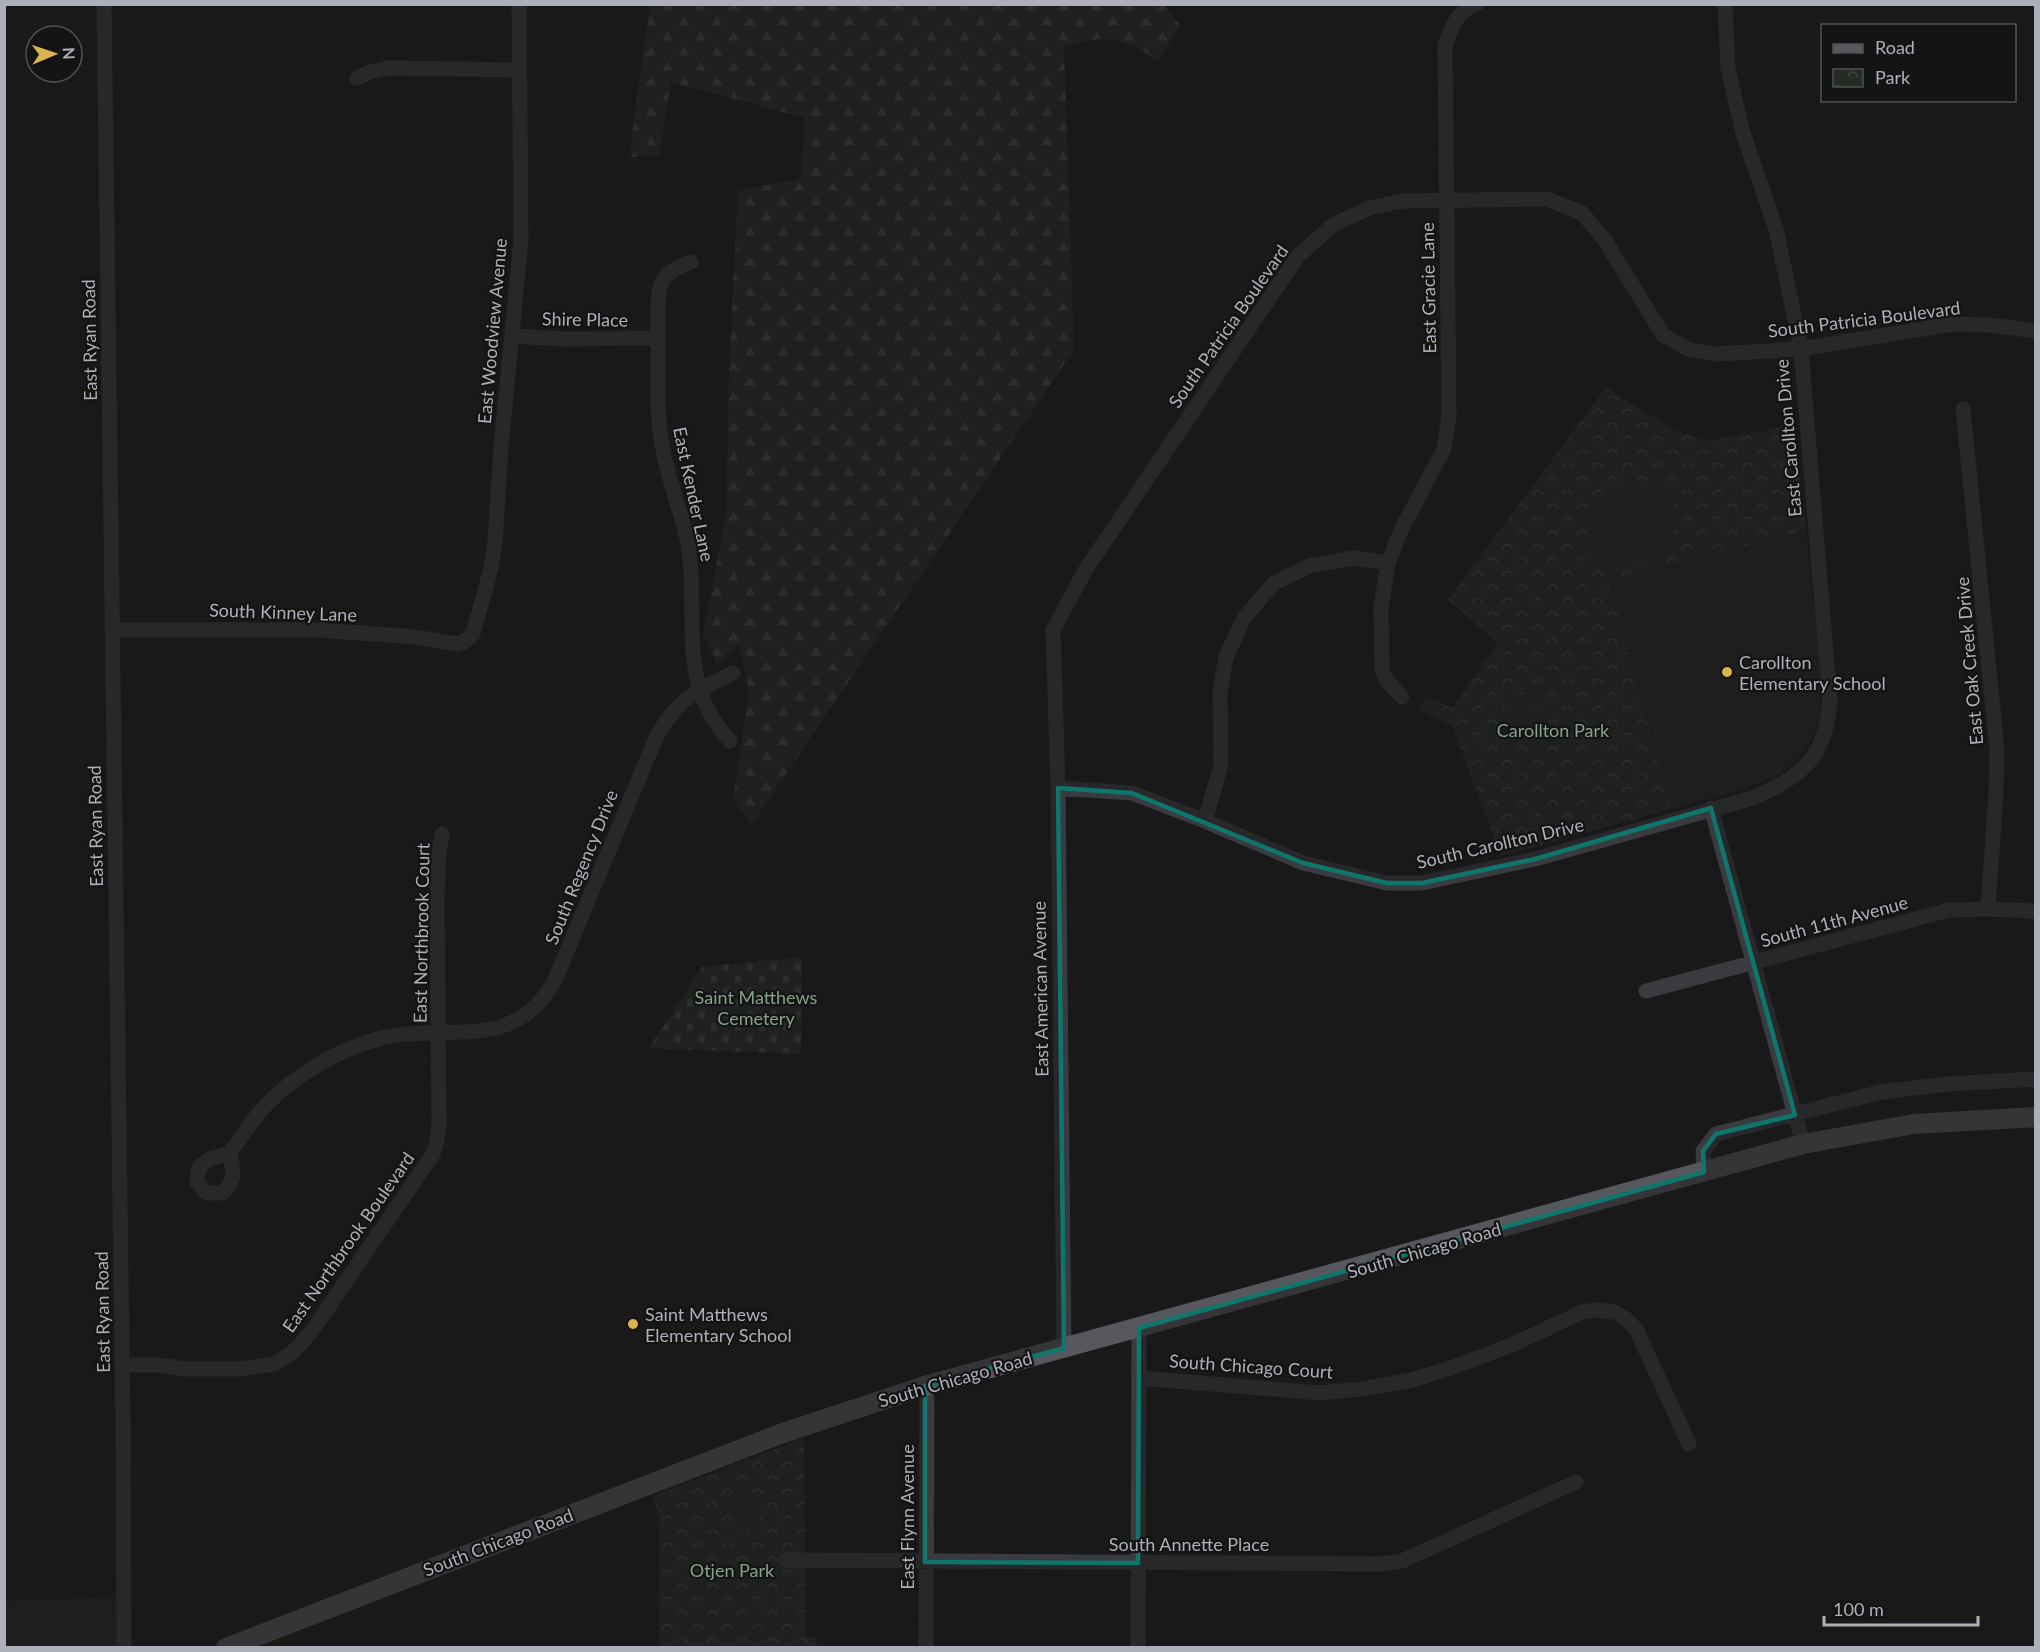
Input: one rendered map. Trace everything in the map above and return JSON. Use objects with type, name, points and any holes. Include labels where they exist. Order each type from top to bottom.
[{"type":"main road","name":"South Chicago Road","points":[[226,1647],[772,1437],[925,1386],[1803,1144],[1914,1124],[2036,1117]]},
{"type":"street","name":"East Ryan Road","points":[[104,4],[124,1647]]},
{"type":"street","name":"East Woodview Avenue","points":[[452,644],[464,642],[473,634],[491,568],[495,542],[500,456],[521,240],[519,4]]},
{"type":"street","name":"East Carollton Drive","points":[[1711,808],[1753,798],[1778,787],[1814,756],[1823,741],[1828,721],[1829,680],[1801,349],[1776,229],[1743,133],[1728,69],[1725,4]]},
{"type":"street","name":"East Gracie Lane","points":[[1402,697],[1387,681],[1382,670],[1382,607],[1388,563],[1402,528],[1444,449],[1449,416],[1445,46],[1452,23],[1473,6]]},
{"type":"street","points":[[357,78],[388,68],[519,70]]},
{"type":"street","name":"South Patricia Boulevard","points":[[1053,630],[1086,569],[1298,256],[1333,225],[1369,208],[1403,201],[1547,199],[1582,213],[1604,239],[1663,335],[1688,349],[1715,354],[1801,349],[1953,324],[1989,325],[2036,331]]},
{"type":"street","name":"East Kender Lane","points":[[691,262],[668,273],[660,283],[658,305],[659,428],[689,554],[693,661],[700,690],[711,718],[730,741]]},
{"type":"street","name":"Shire Place","points":[[512,336],[563,339],[658,338]]},
{"type":"street","name":"East Oak Creek Drive","points":[[1963,409],[1997,749],[1988,909]]},
{"type":"street","points":[[1205,821],[1221,765],[1220,692],[1226,657],[1244,618],[1274,583],[1309,566],[1354,558],[1388,563]]},
{"type":"street","name":"South Kinney Lane","points":[[112,630],[309,630],[403,636],[452,644]]},
{"type":"street","name":"East American Avenue","points":[[1053,630],[1058,788],[1064,1348]]},
{"type":"street","name":"South Regency Drive","points":[[229,1154],[268,1103],[301,1076],[337,1054],[373,1040],[406,1034],[483,1031],[502,1028],[531,1012],[547,995],[563,963],[655,740],[672,711],[700,690],[733,673]]},
{"type":"street","name":"South Carollton Drive","points":[[1058,788],[1132,793],[1303,863],[1387,883],[1422,884],[1535,859],[1711,808]]},
{"type":"street","points":[[1711,808],[1803,1144]]},
{"type":"street","name":"East Northbrook Court","points":[[438,1033],[437,888],[442,834]]},
{"type":"street","name":"South 11th Avenue","points":[[1646,991],[1949,910],[2036,911]]},
{"type":"street","name":"East Northbrook Boulevard","points":[[122,1370],[170,1374],[186,1369],[257,1367],[283,1360],[300,1346],[433,1154],[439,1124],[438,1033]]},
{"type":"street","points":[[1704,1172],[1703,1151],[1716,1134],[1881,1092],[1949,1084],[2036,1079]]},
{"type":"street","name":"South Chicago Court","points":[[1140,1378],[1320,1393],[1379,1387],[1460,1365],[1514,1344],[1582,1312],[1596,1310],[1614,1312],[1625,1318],[1636,1329],[1689,1444]]},
{"type":"street","points":[[1138,1647],[1140,1328]]},
{"type":"street","name":"East Flynn Avenue","points":[[925,1386],[927,1403],[926,1647]]},
{"type":"street","name":"South Annette Place","points":[[786,1560],[1381,1564],[1402,1560],[1576,1482]]},
{"type":"highlighted area","points":[[1058,788],[1132,793],[1303,863],[1387,883],[1422,883],[1535,859],[1711,808],[1795,1115],[1716,1134],[1703,1151],[1704,1172],[1139,1328],[1138,1563],[925,1562],[925,1386],[1064,1348]]},
{"type":"shaded area","name":"Carollton Elementary School","points":[[1806,530],[1822,684],[1818,726],[1809,744],[1792,765],[1775,777],[1740,790],[1671,809],[1608,581]]},
{"type":"shaded area","points":[[116,1597],[116,1647],[5,1647],[4,1601]]},
{"type":"green space","points":[[650,5],[1164,5],[1180,25],[1158,61],[1135,47],[1113,40],[1091,40],[1064,46],[1074,350],[751,825],[733,799],[749,692],[739,645],[717,665],[703,635],[726,514],[729,370],[738,190],[801,179],[805,118],[671,82],[659,156],[629,157]]},
{"type":"green space","name":"Carollton Park","points":[[1606,387],[1673,430],[1706,441],[1766,431],[1795,422],[1806,530],[1608,581],[1671,809],[1501,856],[1452,726],[1420,710],[1425,696],[1452,708],[1498,642],[1448,600]]},
{"type":"green space","points":[[1637,480],[1673,484],[1673,554],[1666,561],[1585,563],[1587,529],[1600,498]]},
{"type":"green space","points":[[1540,689],[1544,706],[1508,716],[1504,699]]},
{"type":"green space","points":[[1545,712],[1550,728],[1514,738],[1510,721]]},
{"type":"green space","name":"Saint Matthews Cemetery","points":[[802,957],[801,1054],[649,1048],[702,967]]},
{"type":"green space","name":"Otjen Park","points":[[804,1438],[806,1637],[817,1637],[817,1647],[659,1647],[659,1519],[653,1496]]},
{"type":"green space","points":[[759,1493],[760,1531],[735,1531],[734,1494]]},
{"type":"place","name":"Carollton Elementary School","points":[[1727,672]]},
{"type":"place","name":"Saint Matthews Elementary School","points":[[633,1324]]}]
